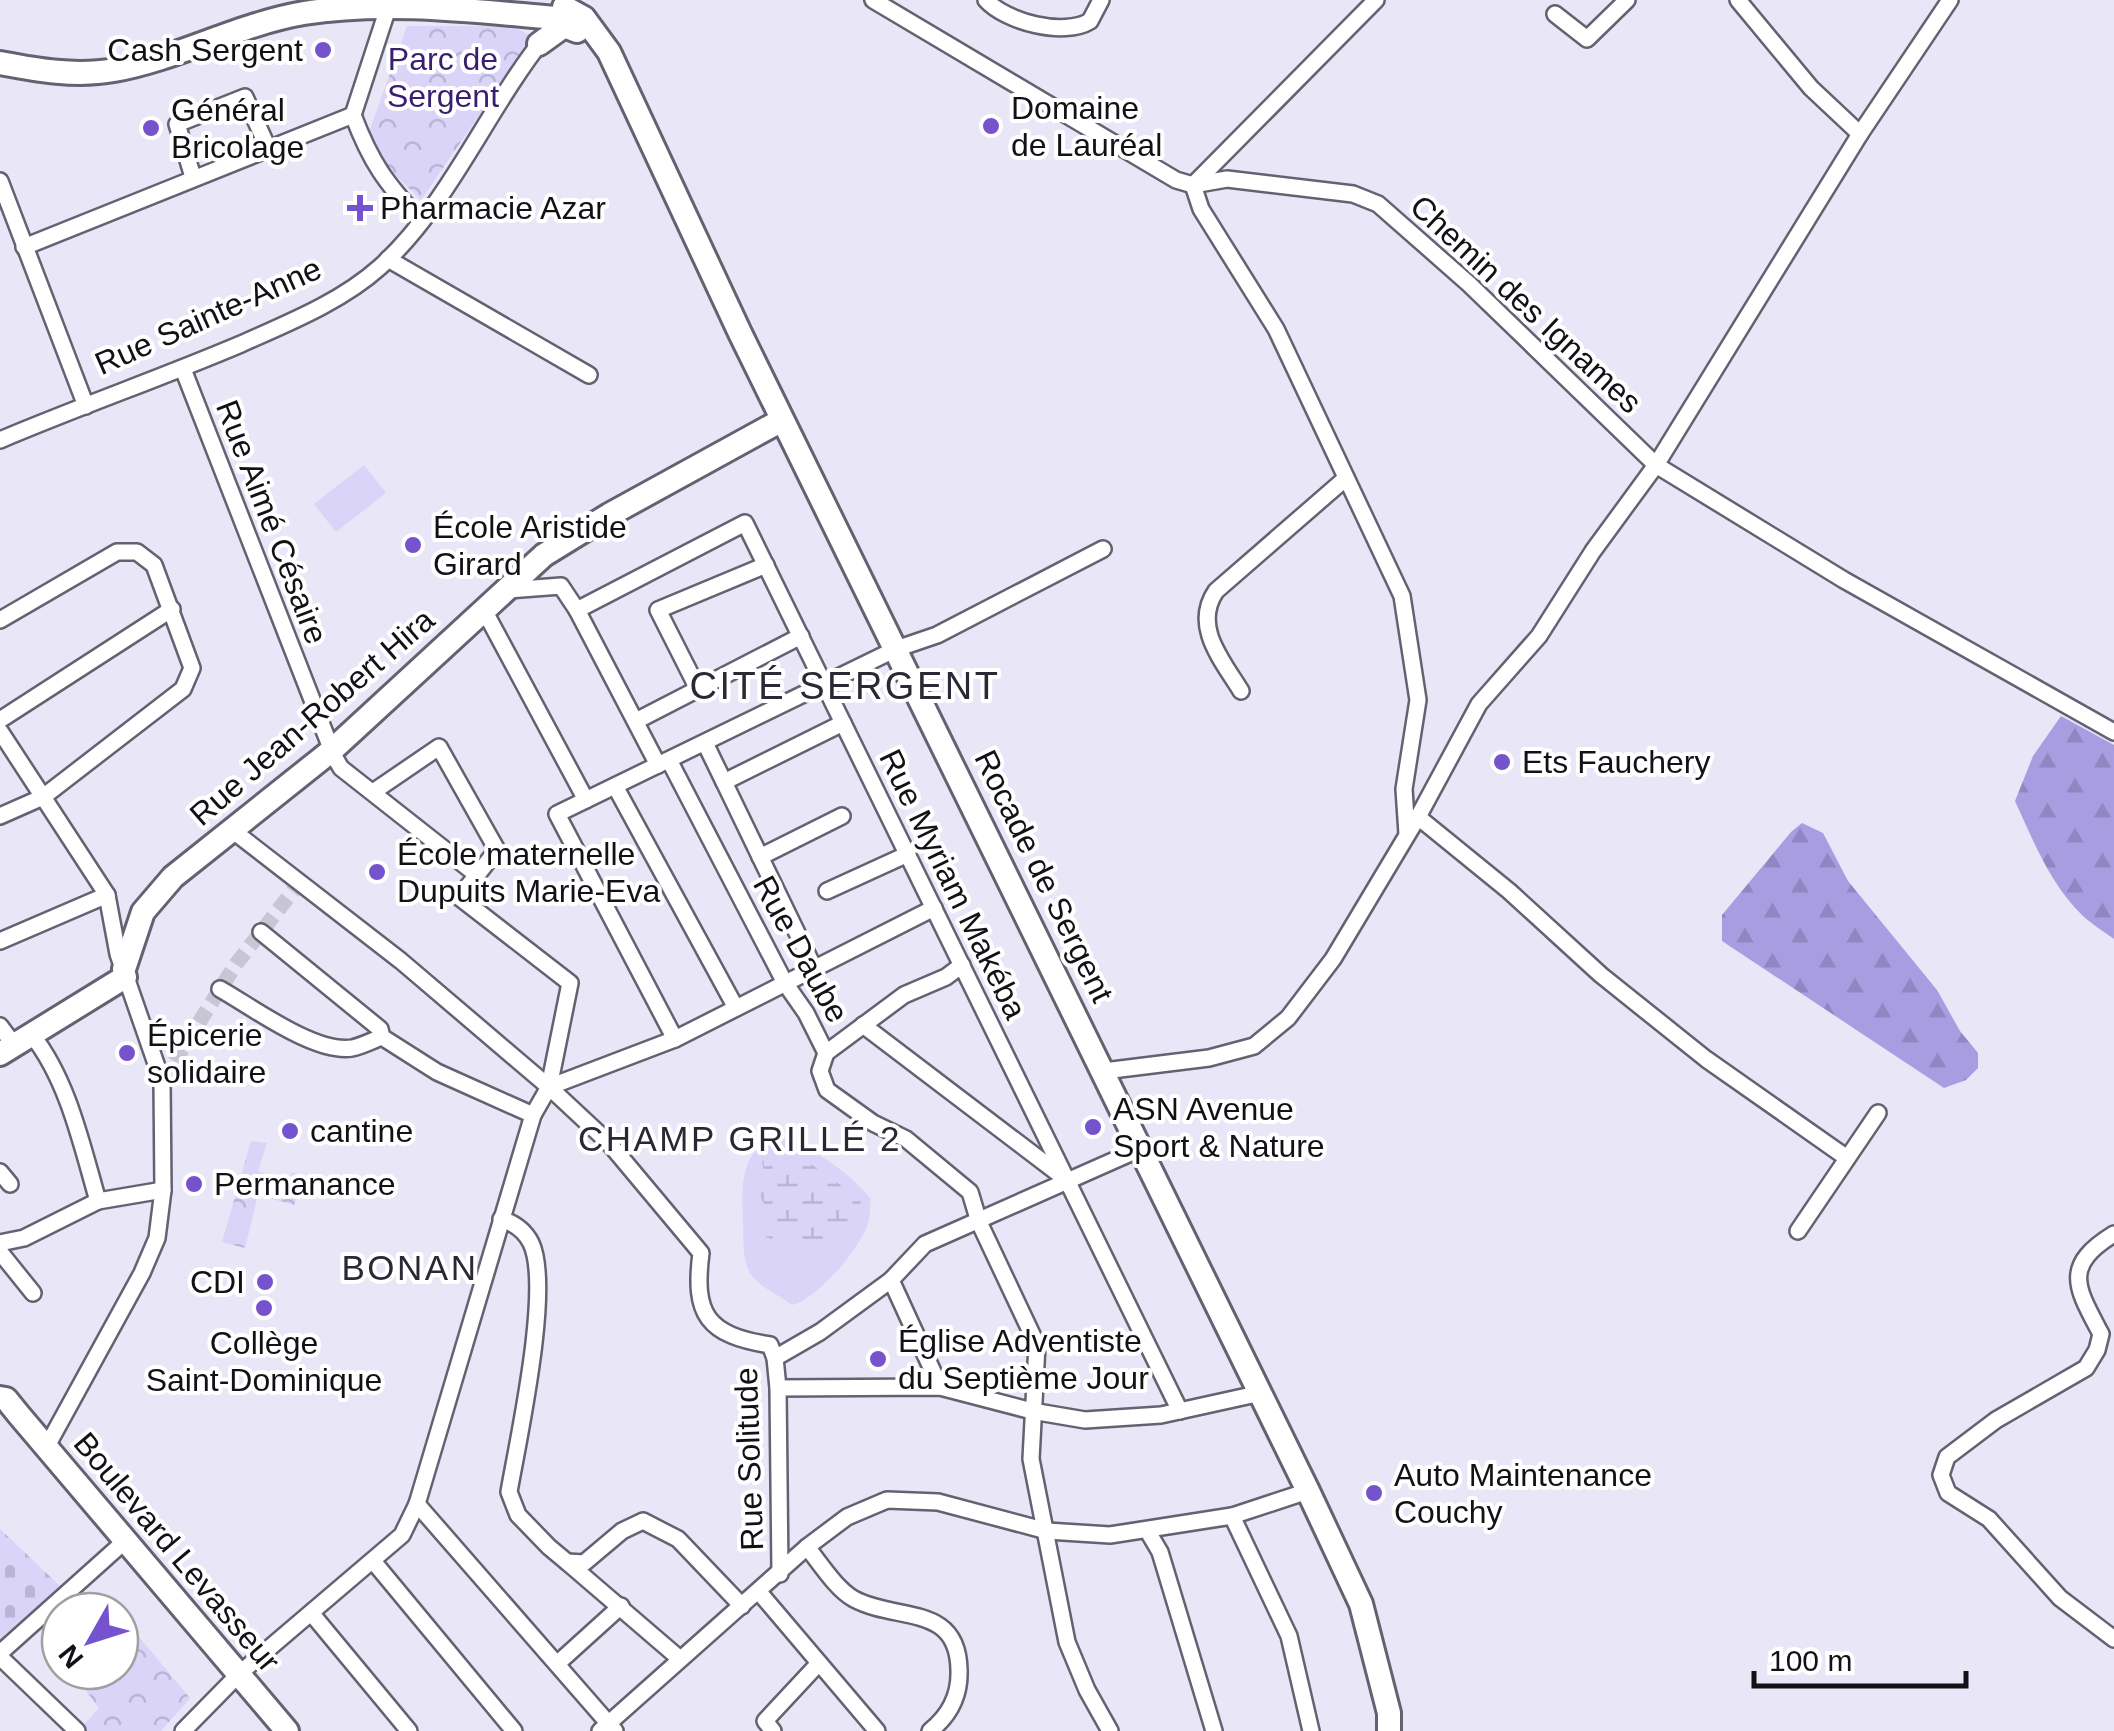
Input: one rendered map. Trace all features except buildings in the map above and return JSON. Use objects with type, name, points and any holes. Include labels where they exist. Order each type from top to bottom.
[{"type":"main road","points":[[0,63],[71,73],[116,70],[227,33],[302,14],[473,5],[516,14],[568,13]]},
{"type":"main road","points":[[539,44],[568,13]]},
{"type":"main road","name":"Rocade de Sergent","points":[[568,13],[609,52],[782,420],[1308,1491],[1361,1604],[1389,1712],[1389,1731]]},
{"type":"main road","name":"Rue Jean-Robert Hira","points":[[124,973],[142,912],[173,877],[331,752],[542,558],[608,515],[782,420]]},
{"type":"main road","points":[[11,1040],[124,973]]},
{"type":"main road","name":"Boulevard Levasseur","points":[[6,1401],[48,1440],[125,1541],[287,1731]]},
{"type":"street","points":[[873,0],[1176,180],[1192,185]]},
{"type":"street","points":[[986,0],[1008,17],[1069,30],[1090,21],[1102,0]]},
{"type":"street","points":[[1192,185],[1376,0]]},
{"type":"street","points":[[1555,14],[1587,39],[1627,0]]},
{"type":"street","points":[[1738,0],[1811,88],[1860,134]]},
{"type":"street","points":[[1104,1072],[1209,1058],[1254,1046],[1288,1018],[1333,959],[1418,818],[1479,704],[1539,636],[1594,550],[1656,465],[1860,134],[1950,0]]},
{"type":"street","points":[[388,8],[353,115],[382,178],[420,220]]},
{"type":"street","name":"Rue Sainte-Anne","points":[[0,440],[183,369],[327,303],[388,258],[420,220],[539,44]]},
{"type":"street","points":[[193,176],[178,124],[245,97],[268,148]]},
{"type":"street","points":[[24,247],[353,115]]},
{"type":"street","name":"Chemin des Ignames","points":[[1192,185],[1228,178],[1353,194],[1378,204],[1468,284],[1656,465],[1844,580],[2114,732]]},
{"type":"street","points":[[0,181],[86,406]]},
{"type":"street","points":[[1192,185],[1201,209],[1276,329],[1402,596],[1418,700],[1404,789],[1407,834]]},
{"type":"street","points":[[388,258],[589,375]]},
{"type":"street","name":"Rue Aimé Césaire","points":[[183,369],[331,752],[342,768],[477,875]]},
{"type":"street","points":[[1241,691],[1211,642],[1206,620],[1208,603],[1216,591],[1346,478]]},
{"type":"street","name":"Rue Myriam Makéba","points":[[578,610],[745,523],[1180,1411]]},
{"type":"street","points":[[675,1039],[557,814],[896,649],[937,635],[1103,550]]},
{"type":"street","points":[[0,620],[117,552],[138,552],[154,564],[192,668],[182,689],[43,797],[0,816]]},
{"type":"street","points":[[542,558],[578,610]]},
{"type":"street","points":[[698,689],[658,610],[766,565]]},
{"type":"street","points":[[504,591],[561,586]]},
{"type":"street","points":[[0,720],[172,609]]},
{"type":"street","points":[[484,610],[586,800]]},
{"type":"street","name":"Rue Daube","points":[[578,610],[636,721],[664,763],[785,983],[813,1024],[826,1053],[820,1070],[827,1090],[873,1123],[906,1139],[970,1192],[980,1222]]},
{"type":"street","points":[[636,721],[801,636]]},
{"type":"street","points":[[724,782],[843,723]]},
{"type":"street","points":[[0,731],[108,900],[118,954],[162,1081],[164,1190],[156,1238],[142,1274],[48,1440]]},
{"type":"street","points":[[705,743],[814,968]]},
{"type":"street","points":[[183,1731],[239,1674],[402,1534],[416,1504],[533,1115],[549,1088],[570,982],[459,897],[497,850],[439,747],[372,792]]},
{"type":"street","points":[[614,786],[736,1008]]},
{"type":"street","points":[[760,858],[842,816]]},
{"type":"street","points":[[1418,818],[1509,891],[1600,975],[1706,1059],[1847,1158]]},
{"type":"street","points":[[232,830],[401,961],[549,1088]]},
{"type":"street","points":[[827,891],[908,854]]},
{"type":"street","points":[[0,941],[108,900],[132,913],[142,912]]},
{"type":"street","points":[[549,1088],[675,1039],[934,908]]},
{"type":"street","points":[[261,932],[380,1029],[382,1037],[437,1072],[533,1115]]},
{"type":"street","points":[[826,1053],[904,995],[946,978],[962,965]]},
{"type":"street","points":[[220,989],[313,1042],[353,1048],[382,1037]]},
{"type":"street","points":[[863,1025],[1066,1179]]},
{"type":"street","points":[[11,1040],[43,1048],[60,1085],[98,1200]]},
{"type":"street","name":"Rue Solitude","points":[[549,1088],[609,1142],[701,1253],[697,1286],[701,1308],[722,1333],[770,1345],[776,1358],[778,1388],[780,1574]]},
{"type":"street","points":[[1798,1231],[1878,1113]]},
{"type":"street","points":[[776,1358],[820,1332],[891,1280],[925,1244],[1142,1148]]},
{"type":"street","points":[[0,1243],[24,1238],[98,1200],[164,1190]]},
{"type":"street","points":[[502,1219],[514,1223],[531,1244],[538,1298],[510,1492],[518,1515],[680,1659]]},
{"type":"street","points":[[980,1222],[1036,1345],[1031,1459],[1068,1642],[1086,1690],[1110,1731]]},
{"type":"street","points":[[2114,1234],[2088,1250],[2077,1276],[2084,1301],[2102,1334],[2086,1368],[1971,1438],[1947,1457],[1942,1475],[1948,1493],[1989,1519],[2060,1598],[2114,1639]]},
{"type":"street","points":[[0,1252],[34,1294]]},
{"type":"street","points":[[891,1280],[940,1387]]},
{"type":"street","points":[[778,1388],[940,1387],[1032,1411],[1086,1420],[1180,1411],[1261,1393]]},
{"type":"street","points":[[416,1504],[558,1663],[608,1729],[680,1659],[807,1547],[847,1518],[886,1500],[938,1502],[1047,1530],[1110,1535],[1232,1516],[1308,1491]]},
{"type":"street","points":[[1232,1516],[1289,1636],[1311,1731]]},
{"type":"street","points":[[567,1562],[584,1563],[622,1531],[643,1521],[678,1539],[742,1606]]},
{"type":"street","points":[[1147,1530],[1160,1552],[1214,1731]]},
{"type":"street","points":[[77,1731],[0,1655],[125,1541]]},
{"type":"street","points":[[807,1547],[850,1598],[876,1608],[922,1616],[947,1630],[959,1655],[960,1691],[930,1731]]},
{"type":"street","points":[[372,1561],[514,1731]]},
{"type":"street","points":[[760,1592],[877,1731]]},
{"type":"street","points":[[558,1663],[621,1606]]},
{"type":"street","points":[[312,1614],[409,1731]]},
{"type":"street","points":[[773,1731],[765,1721],[820,1663]]},
{"type":"green space","name":"Parc de Sergent","points":[[407,26],[512,26],[533,37],[421,200],[388,168],[369,132]]},
{"type":"green space","points":[[364,465],[386,493],[336,532],[314,504]]},
{"type":"green space","points":[[2061,716],[2114,745],[2114,939],[2083,916],[2061,891],[2015,801],[2033,756]]},
{"type":"green space","points":[[1802,823],[1823,833],[1848,881],[1937,990],[1960,1031],[1978,1053],[1978,1068],[1966,1080],[1944,1088],[1722,941],[1722,915]]},
{"type":"green space","points":[[787,1139],[832,1164],[871,1199],[864,1234],[847,1259],[814,1293],[792,1305],[753,1277],[745,1260],[743,1242],[746,1168],[759,1148]]},
{"type":"green space","points":[[251,1141],[267,1143],[258,1171],[288,1182],[292,1172],[305,1177],[294,1205],[258,1195],[245,1248],[222,1242]]},
{"type":"green space","points":[[781,1154],[804,1159],[861,1200],[856,1227],[803,1250],[766,1237],[764,1204],[758,1191],[766,1182],[762,1161]]},
{"type":"green space","points":[[0,1529],[60,1586],[54,1591],[40,1591],[40,1604],[0,1639]]},
{"type":"green space","points":[[140,1638],[190,1698],[161,1731],[78,1731],[99,1708],[86,1691],[140,1691]]},
{"type":"tunnel","points":[[162,1081],[236,964],[300,882]]},
{"type":"place","name":"Cash Sergent","points":[[323,50]]},
{"type":"place","name":"Domaine de Lauréal","points":[[991,126]]},
{"type":"place","name":"Général Bricolage","points":[[151,128]]},
{"type":"place","name":"Pharmacie Azar","points":[[360,208]]},
{"type":"place","name":"École Aristide Girard","points":[[413,545]]},
{"type":"place","name":"Ets Fauchery","points":[[1502,762]]},
{"type":"place","name":"École maternelle Dupuits Marie-Eva","points":[[377,872]]},
{"type":"place","name":"Épicerie solidaire","points":[[127,1053]]},
{"type":"place","name":"ASN Avenue Sport & Nature","points":[[1093,1127]]},
{"type":"place","name":"cantine","points":[[290,1131]]},
{"type":"place","name":"Permanance","points":[[194,1184]]},
{"type":"place","name":"CDI","points":[[265,1282]]},
{"type":"place","name":"Collège Saint-Dominique","points":[[264,1308]]},
{"type":"place","name":"Église Adventiste du Septième Jour","points":[[878,1359]]},
{"type":"place","name":"Auto Maintenance Couchy","points":[[1374,1493]]},
{"type":"district","name":"CITÉ SERGENT","points":[[845,686]]},
{"type":"district","name":"CHAMP GRILLÉ 2","points":[[740,1139]]},
{"type":"district","name":"BONAN","points":[[410,1268]]}]
